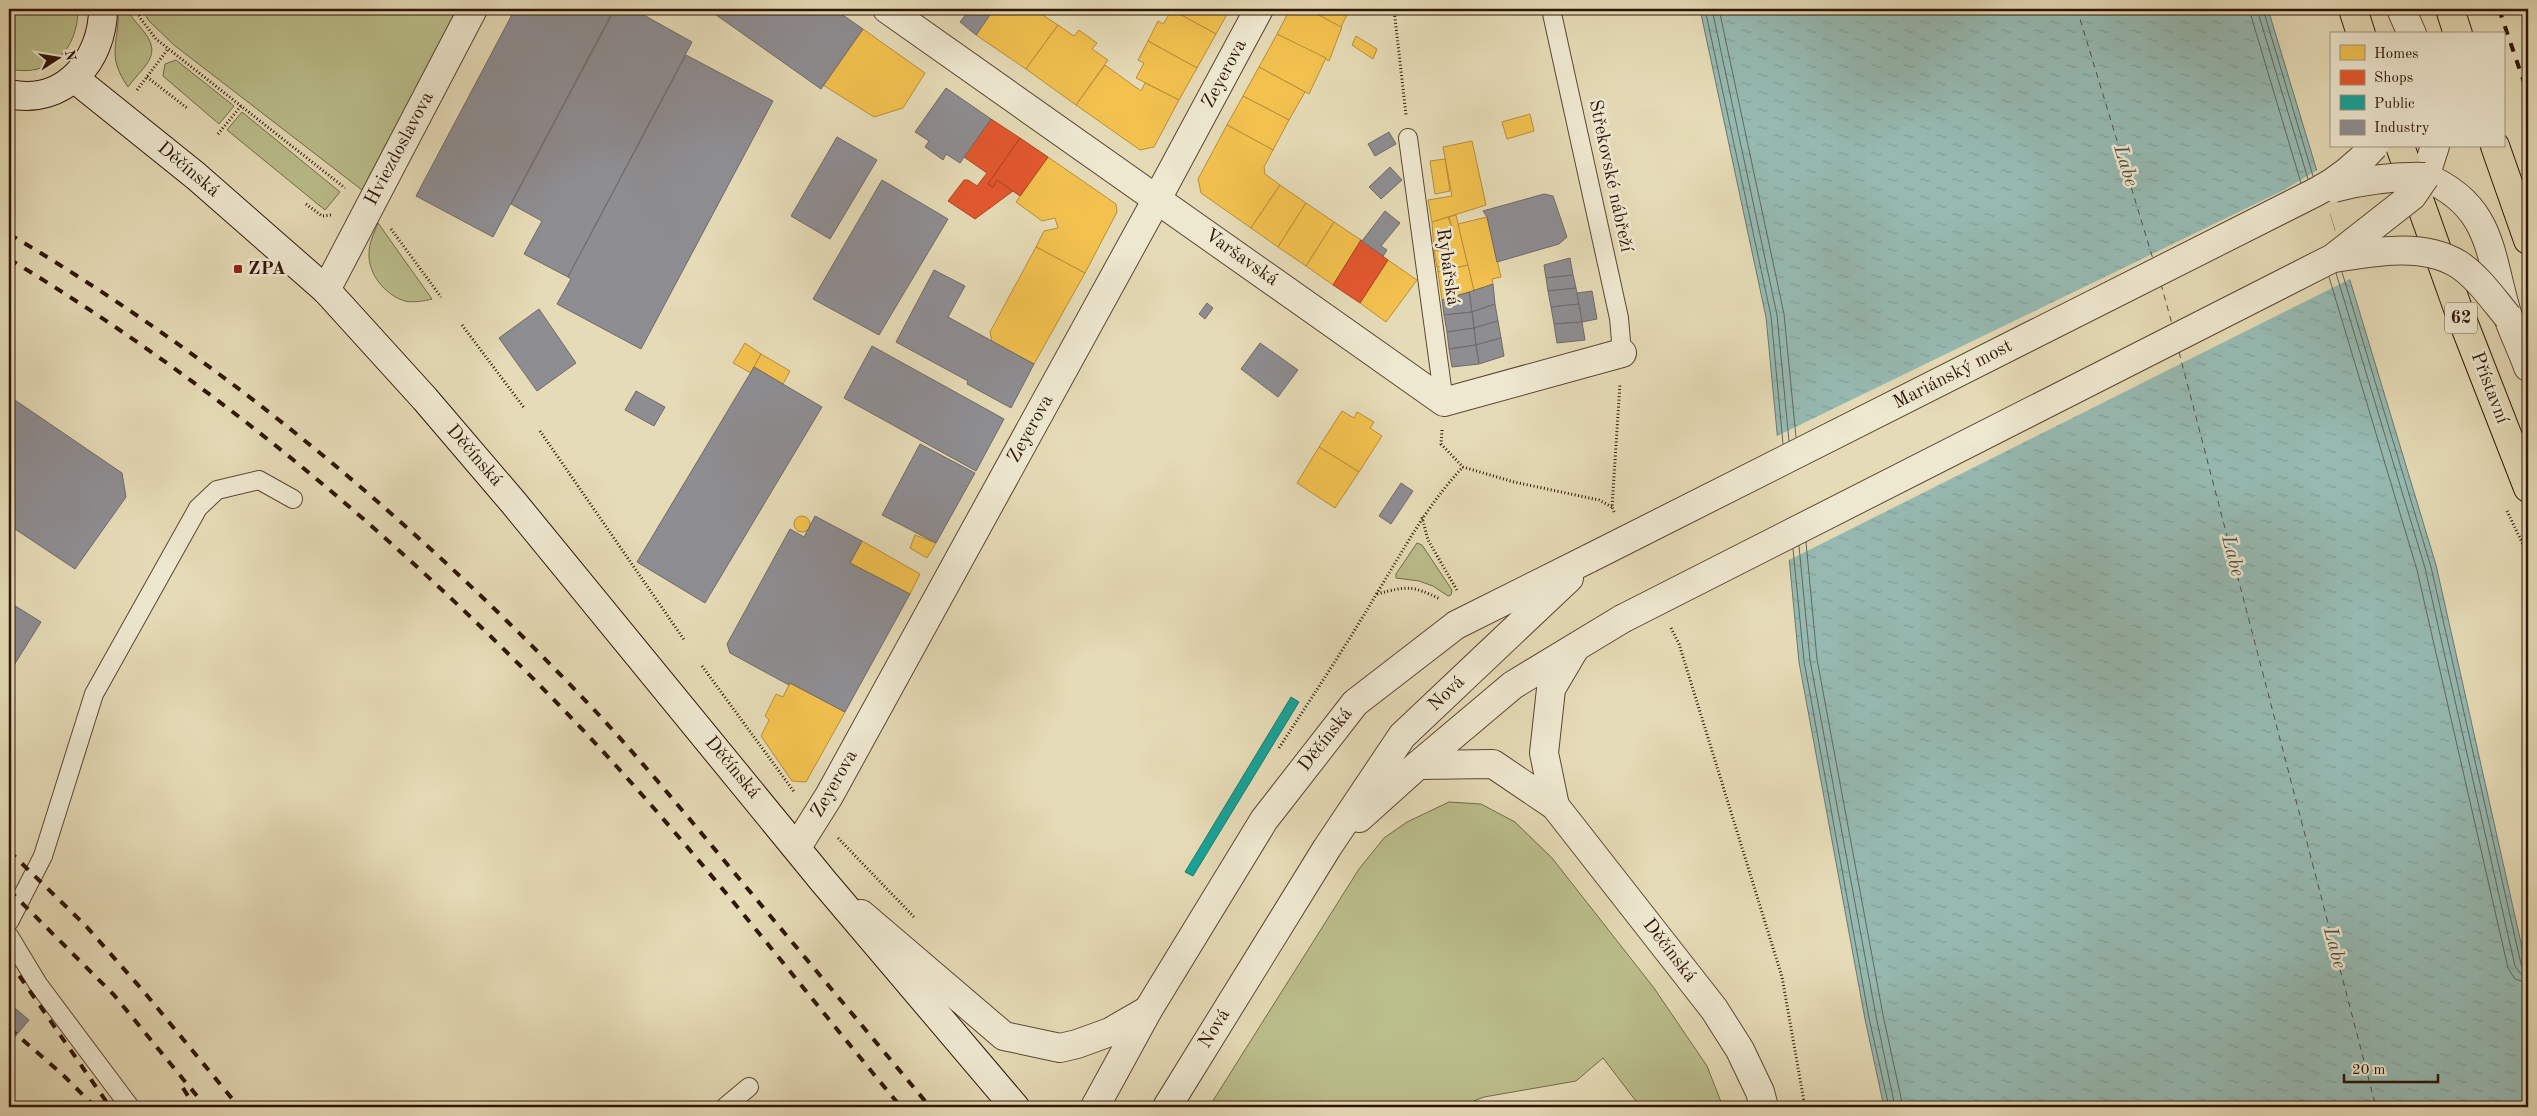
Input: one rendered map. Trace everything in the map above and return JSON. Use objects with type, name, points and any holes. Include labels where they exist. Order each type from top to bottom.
[{"type":"main road","points":[[2353,9],[2360,32]]},
{"type":"main road","points":[[2450,9],[2457,32]]},
{"type":"main road","name":"Přístavní","points":[[2401,148],[2456,306],[2528,488]]},
{"type":"main road","points":[[2495,148],[2528,240]]},
{"type":"street","points":[[9,94],[37,95],[56,89],[74,78],[88,63],[97,46],[103,26],[103,9]]},
{"type":"street","name":"Hviezdoslavova","points":[[326,290],[473,9]]},
{"type":"street","name":"Varšavská","points":[[887,9],[1444,402]]},
{"type":"street","name":"Zeyerova","points":[[797,847],[817,816],[1157,199],[1259,9]]},
{"type":"street","name":"Děčínská","points":[[74,78],[196,176],[326,290],[425,399],[513,502],[824,882],[1015,1107]]},
{"type":"street","name":"Mariánský most","points":[[1590,558],[2316,192],[2351,170],[2372,148]]},
{"type":"street","points":[[2333,258],[2412,196],[2425,178],[2434,148]]},
{"type":"street","name":"Mariánský most","points":[[2316,192],[2370,179],[2400,176],[2425,178],[2444,185],[2459,196],[2473,211],[2495,260],[2508,317]]},
{"type":"street","points":[[2333,258],[2380,251],[2424,252],[2442,256],[2475,278],[2508,317],[2528,367]]},
{"type":"street","name":"Nová","points":[[1327,848],[1418,765],[1513,685],[1622,619],[2333,258]]},
{"type":"street","points":[[1444,402],[1622,353]]},
{"type":"street","name":"Děčínská","points":[[1096,1107],[1148,1010],[1264,820],[1355,704],[1456,625],[1590,558]]},
{"type":"street","name":"Nová","points":[[1167,1107],[1327,848],[1402,736],[1590,558]]},
{"type":"street","name":"Děčínská","points":[[1555,806],[1544,753],[1551,689],[1575,648]]},
{"type":"street","name":"Děčínská","points":[[1418,765],[1493,764],[1555,806],[1714,1009],[1740,1050],[1760,1092],[1764,1107]]},
{"type":"street","name":"Děčínská","points":[[824,882],[1004,1036],[1060,1048],[1110,1032],[1148,1010]]},
{"type":"lane","name":"Střekovské nábřeží","points":[[1551,9],[1619,318],[1622,353]]},
{"type":"lane","name":"Rybářská","points":[[1408,138],[1444,402]]},
{"type":"lane","points":[[9,922],[43,856],[94,694],[198,508],[218,490],[259,480],[293,500]]},
{"type":"lane","points":[[9,936],[38,984],[130,1107]]},
{"type":"lane","points":[[725,1107],[749,1087]]},
{"type":"path","points":[[136,9],[156,40],[353,193]]},
{"type":"path","points":[[1394,9],[1408,138]]},
{"type":"path","points":[[119,115],[168,49]]},
{"type":"path","points":[[147,77],[187,108]]},
{"type":"path","points":[[218,134],[242,106]]},
{"type":"path","points":[[306,204],[322,216],[330,216],[335,212]]},
{"type":"path","points":[[388,226],[441,297]]},
{"type":"path","points":[[462,325],[524,409]]},
{"type":"path","points":[[1616,516],[1612,508],[1622,353]]},
{"type":"path","points":[[1444,402],[1441,444],[1463,467],[1514,482],[1599,500],[1612,508]]},
{"type":"path","points":[[540,431],[685,641]]},
{"type":"path","points":[[1276,753],[1376,594],[1422,516],[1440,491],[1463,467]]},
{"type":"path","points":[[1422,516],[1428,540],[1460,598]]},
{"type":"path","points":[[1376,594],[1399,588],[1417,588],[1443,601]]},
{"type":"path","points":[[1670,627],[1679,644],[1782,977],[1805,1107]]},
{"type":"path","points":[[702,666],[788,786],[921,924]]},
{"type":"green space","points":[[9,9],[78,9],[77,23],[67,48],[49,65],[38,69],[24,71],[9,69]]},
{"type":"green space","points":[[118,9],[128,9],[148,37],[152,52],[146,65],[128,87],[121,76],[115,57]]},
{"type":"green space","points":[[142,9],[458,9],[362,190],[174,45],[149,21]]},
{"type":"green space","points":[[176,60],[234,106],[219,124],[163,76],[165,64]]},
{"type":"green space","points":[[242,112],[340,192],[325,210],[227,130]]},
{"type":"green space","points":[[378,223],[432,299],[415,302],[405,301],[391,294],[379,283],[369,261],[371,242]]},
{"type":"green space","points":[[1417,543],[1422,545],[1452,590],[1451,595],[1448,596],[1433,586],[1419,581],[1396,578],[1396,574]]},
{"type":"green space","points":[[1449,802],[1481,804],[1515,822],[1552,858],[1654,988],[1707,1066],[1723,1107],[1635,1107],[1639,1105],[1603,1058],[1576,1081],[1484,1097],[1458,1107],[1209,1107],[1359,869],[1384,838],[1407,822]]},
{"type":"water","name":"Labe","points":[[1700,9],[2268,9],[2436,565],[2528,974],[2528,1107],[1884,1107],[1865,1019],[1799,662],[1766,317]]},
{"type":"pier","points":[[2319,169],[2332,213],[2330,214],[2335,231],[2337,230],[2352,278],[1787,561],[1775,437],[2284,190]]},
{"type":"building: Homes","points":[[994,9],[1045,9],[1041,14],[1058,25],[1026,69],[976,35]]},
{"type":"building: Homes","points":[[1172,9],[1230,9],[1216,34]]},
{"type":"building: Homes","points":[[1290,9],[1308,9],[1342,27],[1329,61],[1277,34]]},
{"type":"building: Homes","points":[[1308,9],[1350,9],[1341,27]]},
{"type":"building: Homes","points":[[1172,10],[1216,34],[1197,68],[1148,41],[1158,21],[1163,24]]},
{"type":"building: Homes","points":[[1058,25],[1074,36],[1079,30],[1097,43],[1092,49],[1108,60],[1076,105],[1026,69]]},
{"type":"building: Homes","points":[[863,29],[925,73],[903,108],[874,117],[823,85]]},
{"type":"building: Homes","points":[[1277,34],[1326,58],[1309,94],[1259,67]]},
{"type":"building: Homes","points":[[1356,36],[1377,49],[1373,59],[1352,45]]},
{"type":"building: Homes","points":[[1148,41],[1197,68],[1179,100],[1136,78],[1144,63],[1138,60]]},
{"type":"building: Homes","points":[[1105,65],[1141,91],[1145,83],[1179,100],[1154,147],[1140,150],[1076,105]]},
{"type":"building: Homes","points":[[1259,67],[1305,92],[1289,120],[1243,96]]},
{"type":"building: Homes","points":[[1243,96],[1289,120],[1273,150],[1227,125]]},
{"type":"building: Homes","points":[[1530,114],[1534,131],[1507,139],[1502,122]]},
{"type":"building: Homes","points":[[1227,125],[1273,150],[1264,167],[1265,174],[1280,185],[1251,228],[1201,193],[1198,179]]},
{"type":"building: Homes","points":[[1472,141],[1486,205],[1432,222],[1428,200],[1452,196],[1443,147]]},
{"type":"building: Homes","points":[[1048,157],[1116,204],[1117,212],[1085,273],[1036,247],[1044,231],[1058,228],[1055,218],[1042,221],[1016,202]]},
{"type":"building: Homes","points":[[1445,159],[1450,191],[1435,194],[1430,161]]},
{"type":"building: Homes","points":[[1280,185],[1306,203],[1278,247],[1251,228]]},
{"type":"building: Homes","points":[[1306,203],[1334,222],[1306,266],[1278,247]]},
{"type":"building: Homes","points":[[1456,215],[1468,265],[1438,272],[1437,265],[1451,264],[1443,231],[1452,227],[1449,217]]},
{"type":"building: Homes","points":[[1448,217],[1452,227],[1442,233],[1446,249],[1434,251],[1432,222]]},
{"type":"building: Homes","points":[[1487,217],[1501,277],[1492,279],[1493,284],[1474,291],[1458,224]]},
{"type":"building: Homes","points":[[1334,222],[1361,240],[1333,285],[1306,266]]},
{"type":"building: Homes","points":[[1036,247],[1085,273],[1034,364],[992,342],[990,332]]},
{"type":"building: Homes","points":[[1446,249],[1451,264],[1437,267],[1434,251]]},
{"type":"building: Homes","points":[[1388,260],[1417,280],[1386,322],[1360,303]]},
{"type":"building: Homes","points":[[1468,265],[1474,291],[1442,300],[1438,272]]},
{"type":"building: Homes","points":[[745,343],[761,354],[751,373],[733,363]]},
{"type":"building: Homes","points":[[761,354],[790,371],[783,384],[754,367]]},
{"type":"building: Homes","points":[[1342,411],[1354,418],[1357,412],[1374,422],[1370,428],[1382,436],[1359,472],[1319,447]]},
{"type":"building: Homes","points":[[1319,447],[1359,472],[1335,508],[1297,483]]},
{"type":"building: Homes","points":[[802,516],[808,518],[810,524],[808,530],[802,532],[796,530],[794,524],[796,518]]},
{"type":"building: Homes","points":[[915,535],[936,543],[927,558],[910,548]]},
{"type":"building: Homes","points":[[862,541],[920,574],[910,594],[850,563]]},
{"type":"building: Homes","points":[[790,683],[845,712],[806,782],[792,781],[761,736],[769,720],[765,716],[776,694],[783,697]]},
{"type":"building: Shops","points":[[991,119],[1020,138],[988,184],[993,187],[997,180],[1013,191],[975,219],[948,201],[964,180],[968,180],[977,186],[987,173],[964,157]]},
{"type":"building: Shops","points":[[1020,138],[1048,157],[1020,196],[997,180],[993,187],[988,184]]},
{"type":"building: Shops","points":[[1361,240],[1388,260],[1360,303],[1333,285]]},
{"type":"building: Public","points":[[1291,697],[1299,702],[1193,876],[1185,872]]},
{"type":"building: Industry","points":[[515,9],[614,9],[493,237],[416,196]]},
{"type":"building: Industry","points":[[615,9],[633,9],[692,42],[568,277],[524,254],[542,221],[511,204]]},
{"type":"building: Industry","points":[[713,9],[834,9],[863,29],[821,89],[712,12]]},
{"type":"building: Industry","points":[[970,9],[994,9],[976,35],[960,22]]},
{"type":"building: Industry","points":[[686,55],[773,101],[641,349],[557,304],[571,279],[568,277]]},
{"type":"building: Industry","points":[[946,88],[991,119],[960,163],[946,154],[943,160],[925,147],[929,141],[915,132]]},
{"type":"building: Industry","points":[[1389,132],[1396,144],[1375,156],[1368,144]]},
{"type":"building: Industry","points":[[837,137],[877,160],[830,239],[791,216]]},
{"type":"building: Industry","points":[[1390,167],[1402,180],[1381,199],[1369,187]]},
{"type":"building: Industry","points":[[882,180],[948,219],[879,335],[813,299]]},
{"type":"building: Industry","points":[[1544,194],[1553,196],[1567,237],[1559,244],[1497,262],[1487,217],[1483,211]]},
{"type":"building: Industry","points":[[1385,211],[1400,223],[1381,246],[1387,250],[1383,256],[1362,241]]},
{"type":"building: Industry","points":[[1570,258],[1573,275],[1546,278],[1544,265]]},
{"type":"building: Industry","points":[[934,270],[965,286],[948,317],[1034,364],[1011,408],[967,384],[968,381],[896,342]]},
{"type":"building: Industry","points":[[1573,275],[1576,288],[1548,291],[1546,278]]},
{"type":"building: Industry","points":[[1493,284],[1495,304],[1472,312],[1469,292]]},
{"type":"building: Industry","points":[[1576,288],[1579,304],[1551,307],[1548,291]]},
{"type":"building: Industry","points":[[1592,291],[1597,319],[1582,322],[1577,293]]},
{"type":"building: Industry","points":[[1469,292],[1472,312],[1444,315],[1442,300]]},
{"type":"building: Industry","points":[[1207,303],[1213,308],[1205,319],[1199,314]]},
{"type":"building: Industry","points":[[1495,304],[1498,321],[1474,328],[1472,312]]},
{"type":"building: Industry","points":[[1579,304],[1582,322],[1554,324],[1551,307]]},
{"type":"building: Industry","points":[[539,309],[576,363],[537,391],[499,338]]},
{"type":"building: Industry","points":[[1472,312],[1474,328],[1447,332],[1444,315]]},
{"type":"building: Industry","points":[[1498,321],[1501,338],[1476,345],[1474,328]]},
{"type":"building: Industry","points":[[1582,322],[1585,340],[1557,343],[1554,324]]},
{"type":"building: Industry","points":[[1474,328],[1476,345],[1449,349],[1447,332]]},
{"type":"building: Industry","points":[[1501,338],[1504,356],[1479,364],[1476,345]]},
{"type":"building: Industry","points":[[1260,343],[1298,370],[1278,397],[1241,369]]},
{"type":"building: Industry","points":[[1476,345],[1479,364],[1452,367],[1449,349]]},
{"type":"building: Industry","points":[[872,346],[1004,419],[976,471],[844,398]]},
{"type":"building: Industry","points":[[754,367],[822,407],[705,603],[637,562]]},
{"type":"building: Industry","points":[[636,391],[665,407],[654,426],[625,410]]},
{"type":"building: Industry","points":[[9,396],[122,473],[126,497],[75,569],[9,525]]},
{"type":"building: Industry","points":[[920,444],[975,473],[936,543],[882,515]]},
{"type":"building: Industry","points":[[1401,483],[1413,491],[1391,524],[1379,516]]},
{"type":"building: Industry","points":[[815,516],[862,541],[850,563],[910,594],[845,712],[790,683],[789,685],[730,653],[727,644],[790,529],[804,537]]},
{"type":"building: Industry","points":[[9,602],[41,622],[9,673]]},
{"type":"building: Industry","points":[[9,1003],[29,1020],[9,1044]]},
{"type":"ferry route","points":[[2077,9],[2153,259]]},
{"type":"ferry route","points":[[2161,284],[2172,324]]},
{"type":"ferry route","points":[[2179,352],[2376,1107]]},
{"type":"railway","points":[[2499,9],[2528,94]]},
{"type":"railway","points":[[2524,9],[2528,22]]},
{"type":"railway","points":[[9,234],[90,284],[246,394],[320,453],[464,580],[533,647],[634,754],[930,1107]]},
{"type":"railway","points":[[9,259],[87,308],[238,416],[310,474],[449,596],[580,727],[663,819],[744,914],[901,1107]]},
{"type":"railway","points":[[9,851],[85,925],[145,993],[239,1107]]},
{"type":"railway","points":[[9,890],[114,995],[206,1107]]},
{"type":"railway","points":[[9,961],[110,1107]]},
{"type":"railway","points":[[9,1028],[62,1074],[95,1107]]},
{"type":"railway","points":[[183,1088],[195,1107]]},
{"type":"place","name":"ZPA","points":[[238,269]]}]
